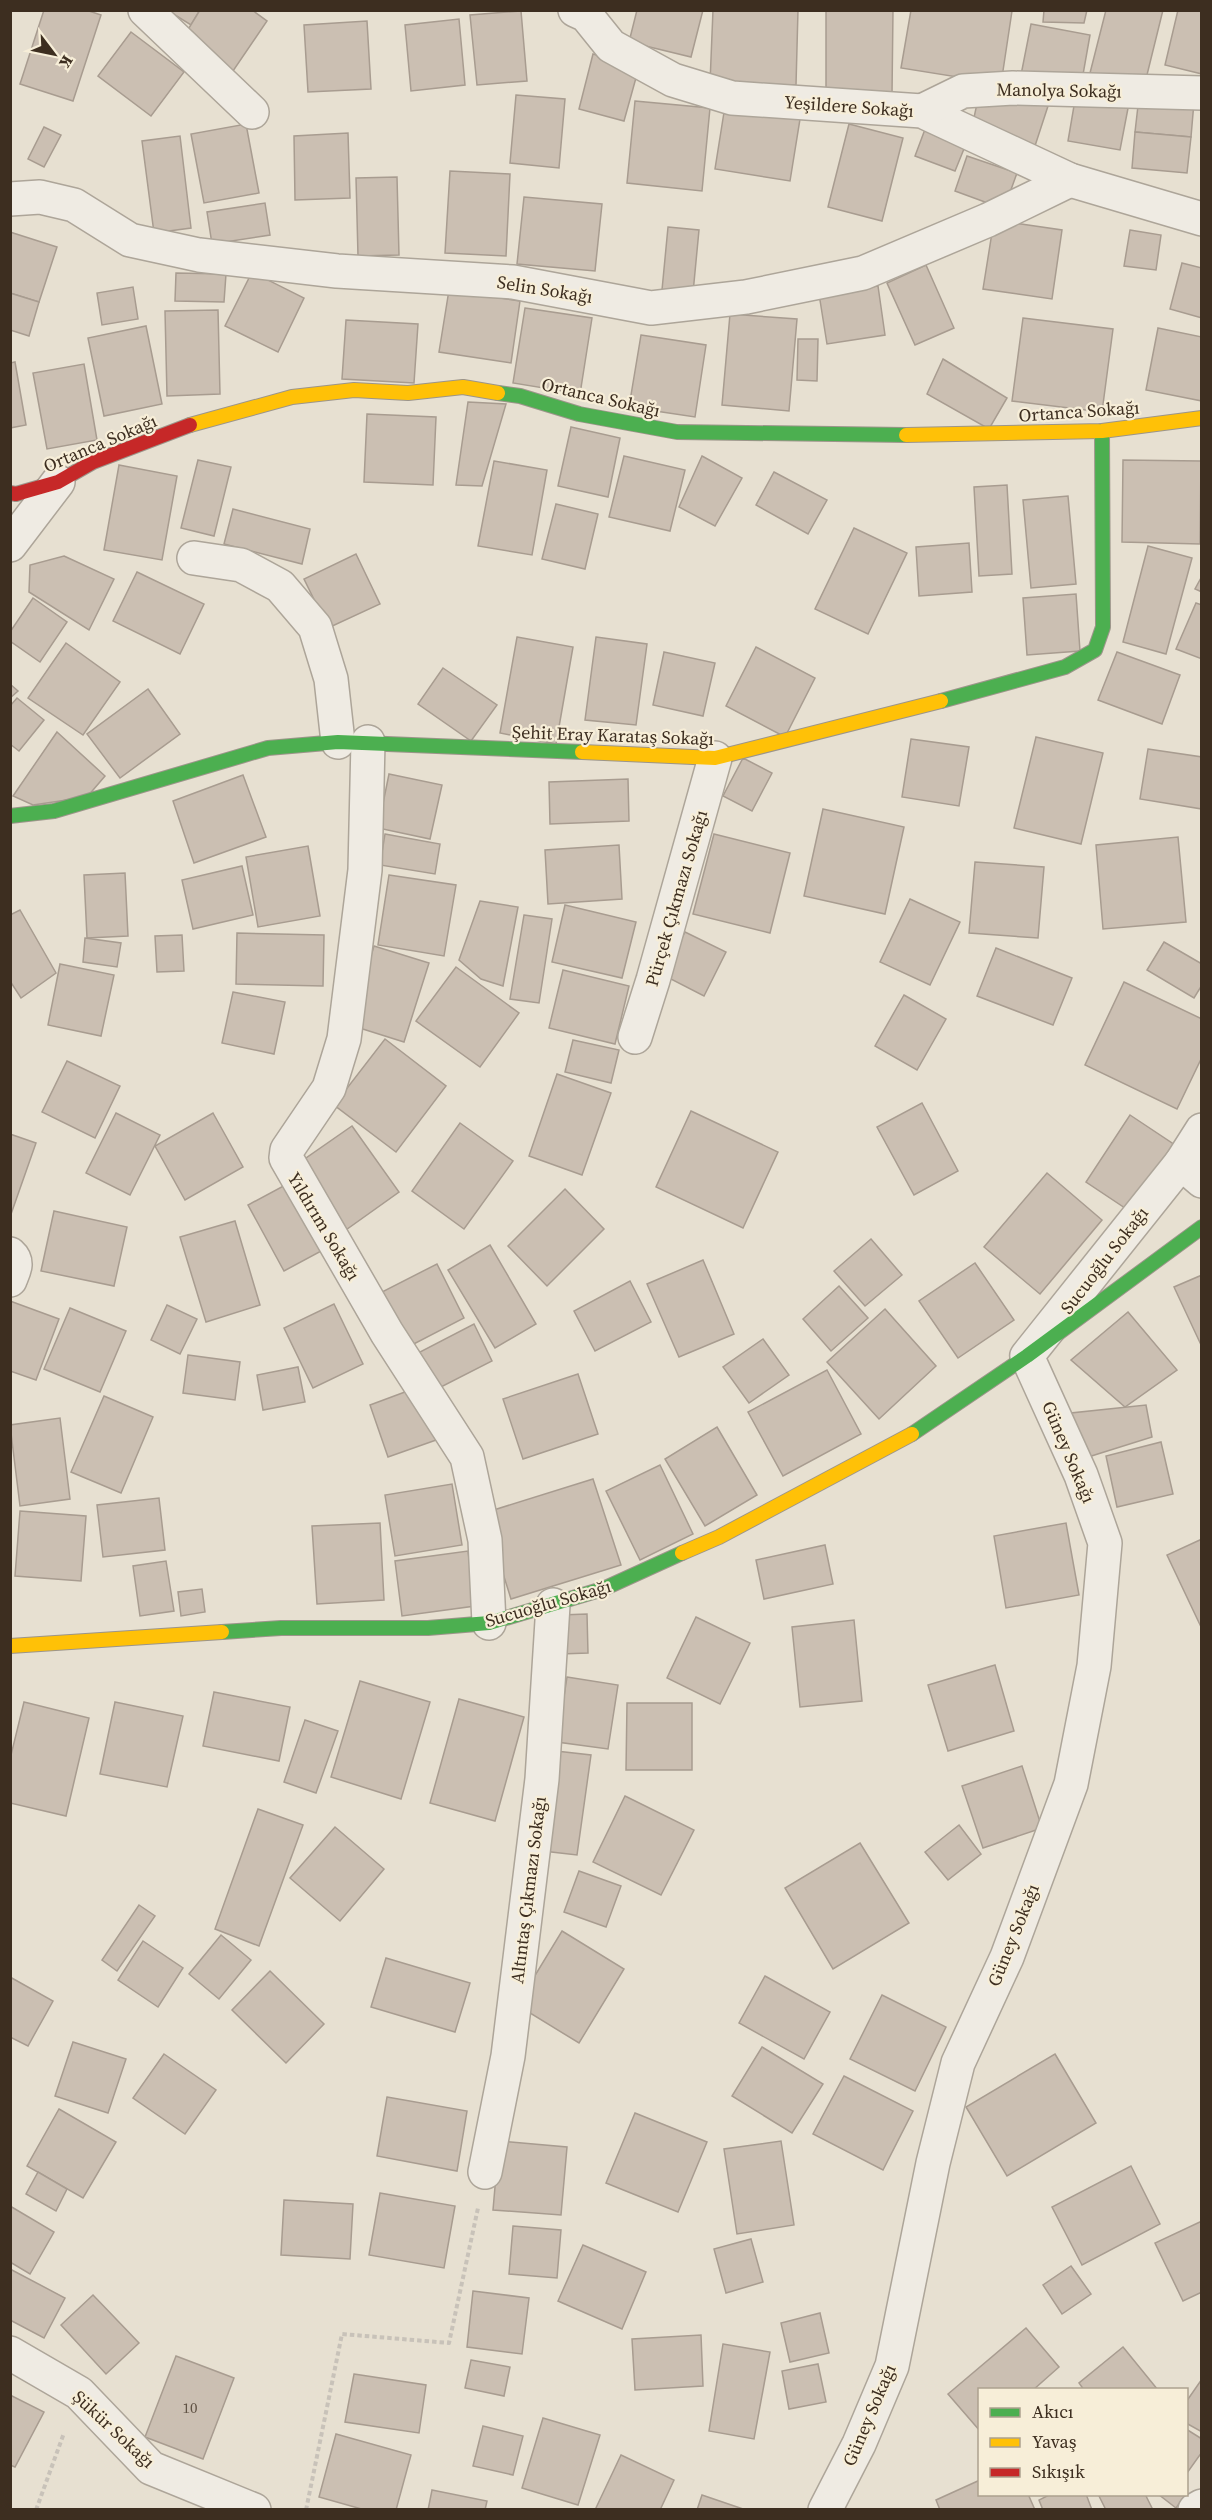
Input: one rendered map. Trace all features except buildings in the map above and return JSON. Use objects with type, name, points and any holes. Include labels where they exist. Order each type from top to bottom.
[{"type":"street","points":[[145,10],[252,112]]},
{"type":"street","name":"Yeşildere Sokağı","points":[[575,10],[586,15],[611,46],[672,81],[732,98],[922,111],[1070,180],[1202,219]]},
{"type":"street","name":"Manolya Sokağı","points":[[922,111],[963,91],[1013,88],[1202,93]]},
{"type":"street","name":"Selin Sokağı","points":[[10,199],[40,197],[74,205],[130,240],[199,255],[337,271],[513,282],[651,308],[746,297],[863,273],[988,220],[1070,180]]},
{"type":"street","name":"Ortanca Sokağı","points":[[10,493],[16,494],[58,482],[93,462],[188,426],[292,397],[354,390],[408,393],[463,387],[520,396],[579,414],[677,432],[879,435],[1102,431],[1202,418]]},
{"type":"street","name":"Şehit Eray Karataş Sokağı","points":[[10,816],[54,811],[268,748],[353,742],[522,752],[715,758],[908,710],[1065,667],[1095,650],[1103,627],[1102,431]]},
{"type":"street","points":[[10,545],[58,482]]},
{"type":"street","points":[[194,558],[241,565],[280,586],[315,627],[353,742]]},
{"type":"street","name":"Yıldırım Sokağı","points":[[353,742],[365,870],[344,1039],[329,1088],[287,1150],[286,1158],[387,1333],[467,1457],[485,1540],[489,1623]]},
{"type":"street","name":"Pürçek Çıkmazı Sokağı","points":[[634,1037],[653,980],[715,758]]},
{"type":"street","name":"Sucuoğlu Sokağı","points":[[1028,1356],[1191,1172],[1202,1130]]},
{"type":"street","name":"Sucuoğlu Sokağı","points":[[10,1646],[281,1628],[428,1628],[489,1623],[603,1589],[719,1537],[903,1440],[1028,1356],[1202,1227]]},
{"type":"street","points":[[10,1254],[15,1258],[16,1265],[10,1280]]},
{"type":"street","name":"Güney Sokağı","points":[[825,2510],[859,2444],[892,2366],[933,2163],[958,2062],[1007,1957],[1071,1784],[1094,1666],[1105,1543],[1081,1475],[1028,1356]]},
{"type":"street","name":"Altıntaş Çıkmazı Sokağı","points":[[485,2172],[508,2056],[542,1779],[553,1605]]},
{"type":"street","name":"Şükür Sokağı","points":[[10,2353],[79,2393],[152,2468],[254,2510]]},
{"type":"street","points":[[1195,2510],[1202,2506]]},
{"type":"path","points":[[306,2510],[342,2334],[449,2343],[485,2172]]},
{"type":"path","points":[[36,2510],[79,2393]]},
{"type":"traffic: fast","points":[[498,393],[520,396],[579,414],[677,432],[906,435]]},
{"type":"traffic: fast","points":[[941,701],[1065,667],[1095,650],[1103,627],[1102,431]]},
{"type":"traffic: fast","points":[[10,816],[54,811],[268,748],[338,742],[582,752]]},
{"type":"traffic: fast","points":[[912,1434],[1027,1356],[1202,1227]]},
{"type":"traffic: fast","points":[[222,1632],[281,1628],[428,1628],[489,1623],[603,1589],[682,1553]]},
{"type":"traffic: slow","points":[[190,425],[292,397],[354,390],[408,393],[463,387],[498,393]]},
{"type":"traffic: slow","points":[[906,435],[1102,431],[1202,418]]},
{"type":"traffic: slow","points":[[582,752],[715,758],[941,701]]},
{"type":"traffic: slow","points":[[682,1553],[719,1537],[912,1434]]},
{"type":"traffic: slow","points":[[10,1646],[222,1632]]},
{"type":"traffic: jam","points":[[10,493],[16,494],[58,482],[93,462],[190,425]]}]
